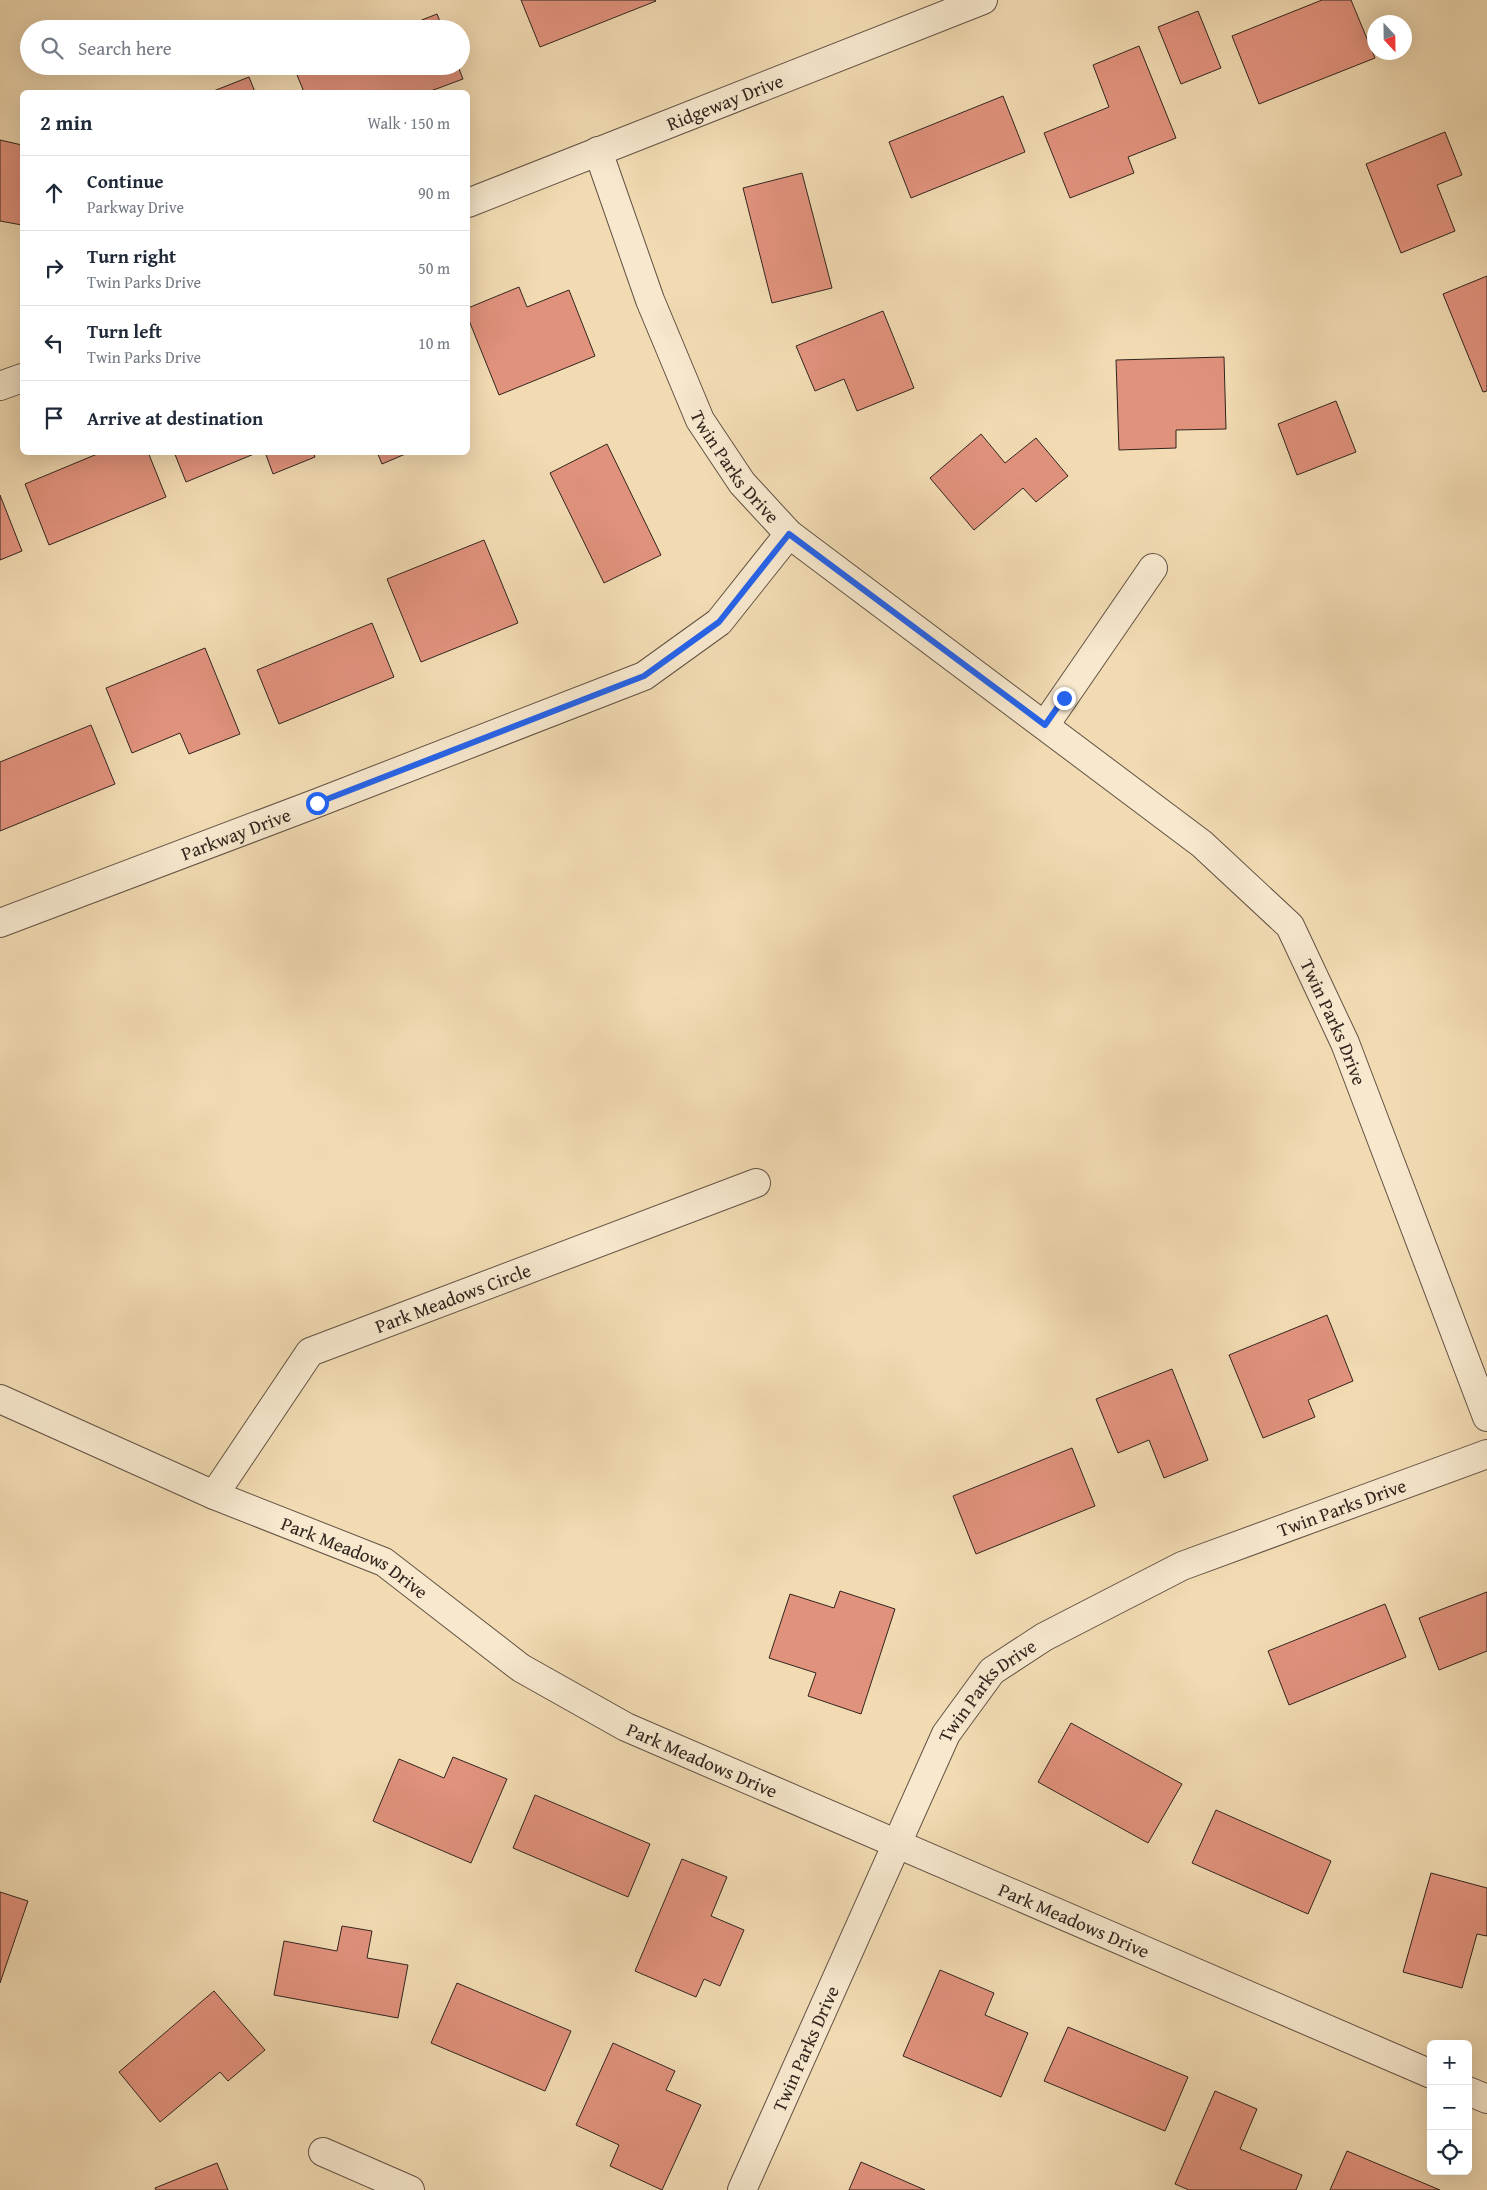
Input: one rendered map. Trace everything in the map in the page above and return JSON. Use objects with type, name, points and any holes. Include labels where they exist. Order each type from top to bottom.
[{"type":"street","name":"Ridgeway Drive","points":[[470,202],[983,0]]},
{"type":"street","name":"Twin Parks Drive","points":[[598,151],[650,300],[700,420],[742,482],[789,534],[1202,844],[1290,926],[1345,1043],[1487,1417]]},
{"type":"street","points":[[0,386],[20,379]]},
{"type":"street","name":"Parkway Drive","points":[[0,923],[644,676],[719,622],[789,534]]},
{"type":"street","points":[[1045,725],[1153,568]]},
{"type":"street","name":"Park Meadows Circle","points":[[214,1495],[310,1352],[756,1183]]},
{"type":"street","name":"Park Meadows Drive","points":[[0,1399],[214,1495],[384,1562],[521,1668],[626,1727],[899,1843],[1427,2072]]},
{"type":"street","name":"Twin Parks Drive","points":[[742,2190],[899,1843],[946,1734],[992,1671],[1044,1637],[1182,1566],[1487,1454]]},
{"type":"street","points":[[1472,2093],[1487,2099]]},
{"type":"street","points":[[323,2152],[410,2190]]},
{"type":"building","points":[[521,0],[655,0],[656,1],[540,47]]},
{"type":"building","points":[[1322,0],[1351,0],[1367,39],[1367,60],[1370,60],[1259,104],[1232,36]]},
{"type":"building","points":[[1198,11],[1221,68],[1181,84],[1158,27]]},
{"type":"building","points":[[437,14],[439,20],[422,20]]},
{"type":"building","points":[[1139,46],[1176,138],[1128,157],[1134,173],[1070,198],[1044,133],[1109,107],[1093,65]]},
{"type":"building","points":[[297,75],[461,75],[463,79],[433,90],[303,90]]},
{"type":"building","points":[[249,77],[254,90],[216,90]]},
{"type":"building","points":[[1003,96],[1025,152],[911,198],[889,142]]},
{"type":"building","points":[[1445,132],[1462,175],[1437,185],[1455,231],[1401,253],[1366,164]]},
{"type":"building","points":[[0,140],[20,145],[20,225],[0,221]]},
{"type":"building","points":[[802,173],[832,288],[772,303],[743,188]]},
{"type":"building","points":[[1487,276],[1487,391],[1483,392],[1443,294]]},
{"type":"building","points":[[519,287],[527,307],[569,290],[595,356],[499,395],[470,323],[470,307]]},
{"type":"building","points":[[883,311],[914,388],[857,411],[844,379],[815,391],[796,346]]},
{"type":"building","points":[[1224,357],[1226,429],[1176,430],[1176,448],[1119,450],[1116,360]]},
{"type":"building","points":[[1336,401],[1356,452],[1297,475],[1278,424]]},
{"type":"building","points":[[981,434],[1005,463],[1036,438],[1068,476],[1036,502],[1023,488],[974,530],[930,478]]},
{"type":"building","points":[[607,444],[661,555],[604,583],[550,473]]},
{"type":"building","points":[[95,455],[149,455],[166,497],[49,545],[25,484]]},
{"type":"building","points":[[175,455],[252,455],[186,482]]},
{"type":"building","points":[[266,455],[314,455],[315,457],[273,474]]},
{"type":"building","points":[[378,455],[403,455],[382,464]]},
{"type":"building","points":[[0,495],[22,551],[0,560]]},
{"type":"building","points":[[484,540],[518,623],[421,662],[387,579]]},
{"type":"building","points":[[372,623],[394,677],[279,724],[257,670]]},
{"type":"building","points":[[205,648],[240,734],[189,754],[180,733],[132,753],[106,688]]},
{"type":"building","points":[[91,725],[115,784],[0,831],[0,762]]},
{"type":"building","points":[[1327,1315],[1353,1381],[1308,1400],[1315,1417],[1263,1438],[1229,1355]]},
{"type":"building","points":[[1172,1369],[1208,1460],[1164,1478],[1149,1440],[1118,1453],[1096,1399]]},
{"type":"building","points":[[1072,1448],[1095,1506],[976,1554],[953,1496]]},
{"type":"building","points":[[840,1591],[895,1609],[861,1714],[808,1696],[816,1673],[769,1658],[790,1594],[834,1608]]},
{"type":"building","points":[[1487,1592],[1487,1651],[1439,1670],[1419,1618]]},
{"type":"building","points":[[1385,1604],[1406,1657],[1289,1705],[1268,1651]]},
{"type":"building","points":[[1071,1723],[1182,1784],[1148,1843],[1038,1782]]},
{"type":"building","points":[[453,1757],[507,1779],[471,1863],[373,1821],[399,1759],[444,1778]]},
{"type":"building","points":[[535,1795],[650,1844],[628,1897],[513,1848]]},
{"type":"building","points":[[1216,1810],[1331,1861],[1308,1914],[1192,1863]]},
{"type":"building","points":[[682,1859],[727,1877],[711,1916],[744,1930],[720,1986],[704,1979],[696,1997],[635,1971]]},
{"type":"building","points":[[1431,1873],[1487,1888],[1487,1936],[1477,1934],[1462,1988],[1403,1972]]},
{"type":"building","points":[[0,1892],[28,1901],[0,1983]]},
{"type":"building","points":[[342,1926],[372,1931],[367,1958],[408,1965],[398,2018],[274,1995],[284,1941],[337,1951]]},
{"type":"building","points":[[940,1970],[994,1993],[985,2015],[1028,2033],[1001,2097],[903,2056]]},
{"type":"building","points":[[457,1983],[571,2031],[545,2091],[431,2043]]},
{"type":"building","points":[[214,1991],[265,2050],[228,2081],[220,2072],[160,2122],[119,2072]]},
{"type":"building","points":[[1068,2027],[1188,2077],[1165,2131],[1044,2081]]},
{"type":"building","points":[[613,2043],[675,2071],[666,2090],[701,2105],[662,2190],[610,2166],[619,2145],[576,2125]]},
{"type":"building","points":[[1215,2091],[1257,2109],[1240,2149],[1302,2175],[1296,2190],[1189,2190],[1175,2184]]},
{"type":"building","points":[[1347,2151],[1440,2190],[1330,2190]]},
{"type":"building","points":[[861,2162],[925,2190],[849,2190]]},
{"type":"building","points":[[217,2163],[228,2190],[156,2190],[155,2188]]},
{"type":"route","points":[[317,803],[644,676],[719,622],[789,534],[1045,725],[1064,698]]}]
